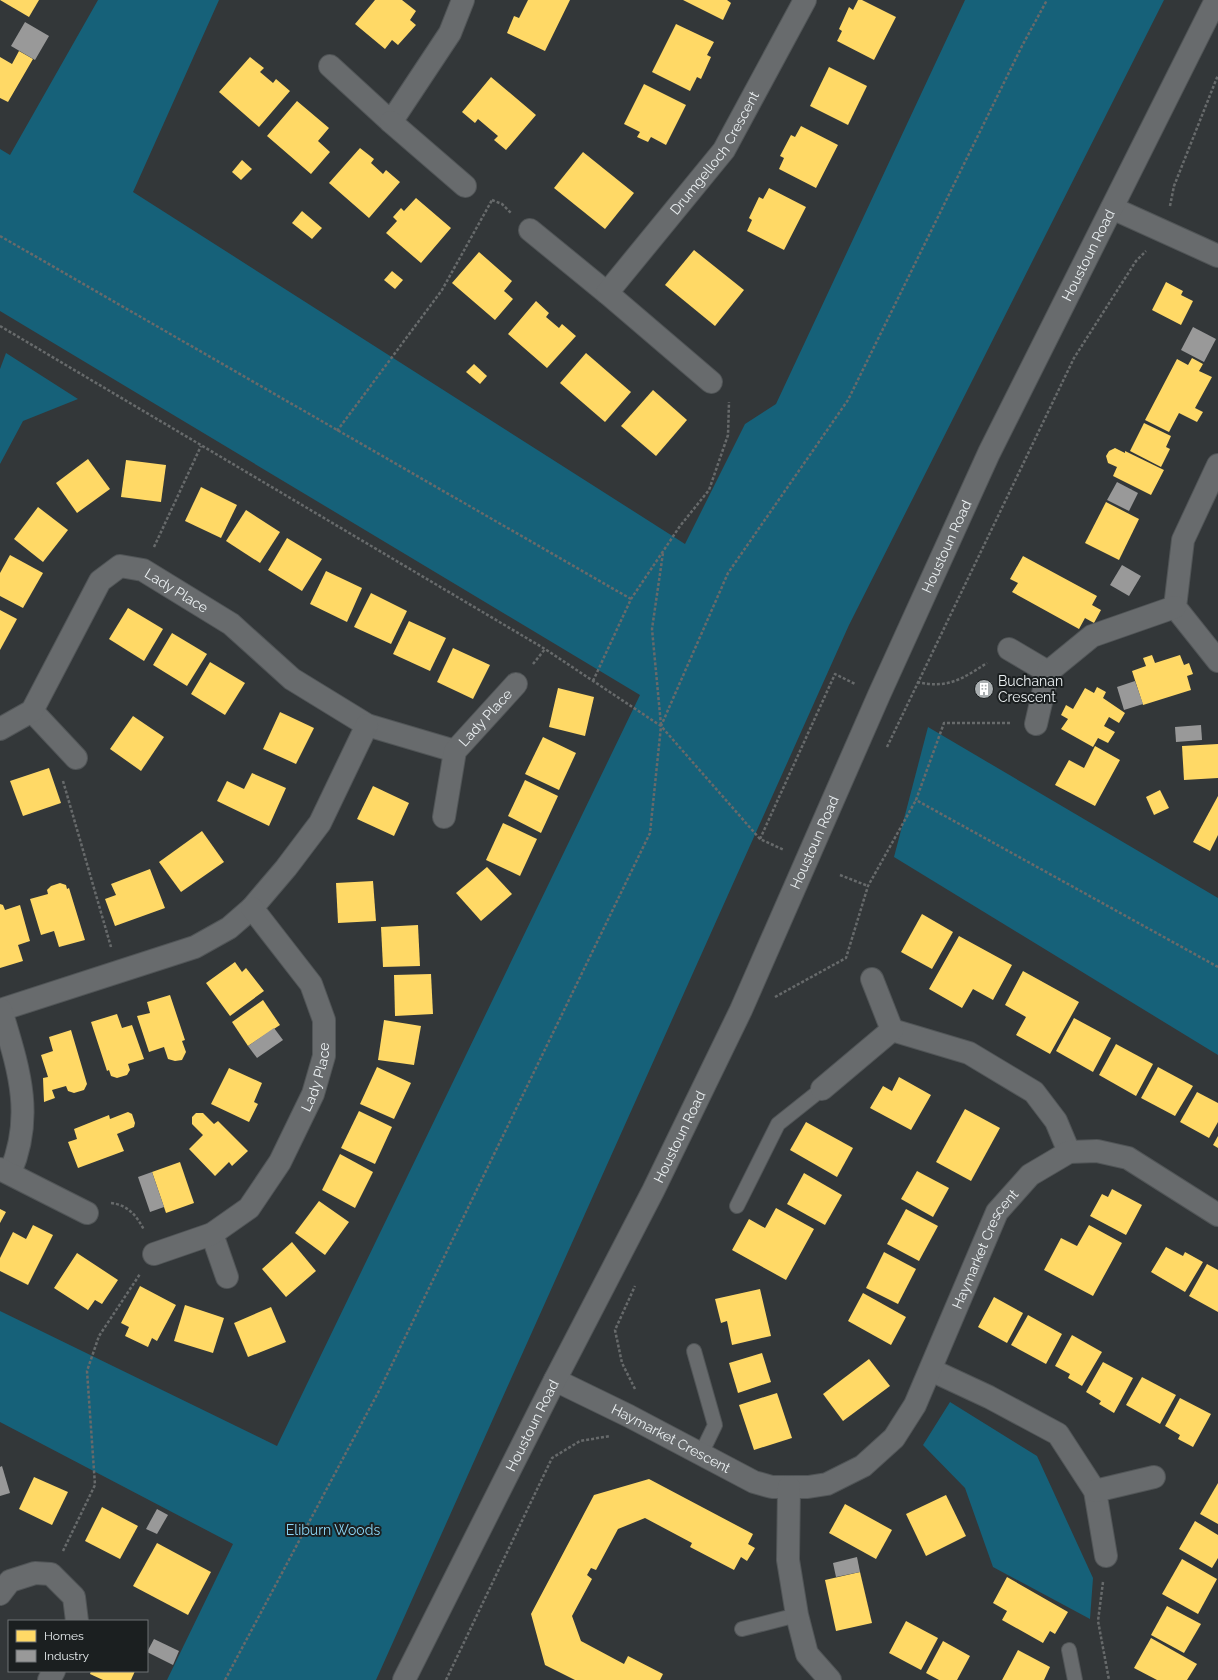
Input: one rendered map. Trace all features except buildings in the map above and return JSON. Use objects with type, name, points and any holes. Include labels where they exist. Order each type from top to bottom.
[{"type":"street","points":[[391,122],[450,33],[463,0]]},
{"type":"street","name":"Drumgelloch Crescent","points":[[607,293],[724,150],[805,0]]},
{"type":"street","name":"Houstoun Road","points":[[404,1680],[555,1380],[653,1191],[741,1010],[879,695],[989,454],[1216,0]]},
{"type":"street","points":[[330,66],[391,122],[465,186]]},
{"type":"street","points":[[1112,208],[1218,256]]},
{"type":"street","points":[[530,230],[607,293],[711,382]]},
{"type":"street","points":[[1218,465],[1183,540],[1175,607],[1218,661]]},
{"type":"street","name":"Lady Place","points":[[32,711],[100,581],[120,566],[143,570],[231,624],[292,679],[367,725],[455,750]]},
{"type":"street","points":[[1036,724],[1048,672],[1092,636],[1175,607]]},
{"type":"street","points":[[1009,649],[1048,672]]},
{"type":"street","name":"Lady Place","points":[[444,817],[455,750],[516,684]]},
{"type":"street","points":[[0,729],[32,711],[73,755]]},
{"type":"street","points":[[87,1213],[5,1171],[18,1153],[23,1127],[22,1100],[18,1067],[1,1010],[195,947],[229,928],[252,908],[286,868],[320,823],[367,725]]},
{"type":"street","name":"Lady Place","points":[[154,1254],[212,1234],[249,1208],[280,1162],[313,1094],[324,1056],[324,1020],[311,984],[252,908]]},
{"type":"street","points":[[872,979],[892,1030]]},
{"type":"street","points":[[822,1089],[892,1030]]},
{"type":"street","points":[[892,1030],[969,1053],[1034,1092],[1056,1121],[1069,1152]]},
{"type":"street","name":"Haymarket Crescent","points":[[555,1380],[629,1416],[754,1482],[772,1487],[808,1487],[827,1484],[863,1466],[894,1438],[915,1404],[931,1370],[997,1212],[1030,1175],[1069,1152],[1097,1151],[1128,1158],[1218,1215]]},
{"type":"street","points":[[212,1234],[227,1277]]},
{"type":"street","points":[[931,1370],[989,1397],[1058,1434],[1096,1491],[1106,1556]]},
{"type":"street","points":[[1096,1491],[1154,1477]]},
{"type":"street","points":[[789,1487],[788,1560],[797,1615],[808,1654],[830,1680]]},
{"type":"street","points":[[0,1594],[10,1581],[35,1573],[51,1574],[74,1597],[77,1620]]},
{"type":"lane","points":[[738,1206],[778,1124],[822,1089]]},
{"type":"lane","points":[[694,1351],[716,1425],[701,1454]]},
{"type":"lane","points":[[742,1629],[797,1615]]},
{"type":"lane","points":[[1069,1650],[1075,1680]]},
{"type":"path","points":[[661,726],[728,573],[848,400],[1022,46],[1047,0]]},
{"type":"path","points":[[884,753],[1074,358],[1136,261],[1164,232],[1174,186],[1218,75]]},
{"type":"path","points":[[465,186],[502,204],[530,230]]},
{"type":"path","points":[[337,431],[442,290],[492,200]]},
{"type":"path","points":[[0,236],[631,599]]},
{"type":"path","points":[[0,326],[545,649],[661,726],[760,839],[784,850]]},
{"type":"path","points":[[593,681],[631,599],[663,550],[709,490],[728,435],[729,396],[711,382]]},
{"type":"path","points":[[143,570],[201,446]]},
{"type":"path","points":[[225,1680],[381,1387],[650,833],[661,726],[652,629],[663,550]]},
{"type":"path","points":[[889,675],[930,685],[958,681],[1009,649]]},
{"type":"path","points":[[760,839],[835,674],[879,695]]},
{"type":"path","points":[[776,991],[773,998],[846,958],[868,886],[916,800],[944,722],[1036,724]]},
{"type":"path","points":[[73,755],[59,766],[118,973]]},
{"type":"path","points":[[916,800],[1218,967]]},
{"type":"path","points":[[840,875],[868,886]]},
{"type":"path","points":[[51,1574],[95,1485],[87,1371],[99,1336],[154,1254],[138,1217],[121,1204],[102,1202],[87,1213]]},
{"type":"path","points":[[446,1680],[552,1458],[580,1441],[611,1436],[629,1416],[637,1392],[622,1362],[615,1330],[639,1279]]},
{"type":"path","points":[[1106,1556],[1098,1621],[1109,1680]]},
{"type":"green space","name":"Eliburn Woods","points":[[98,0],[219,0],[133,192],[685,544],[745,424],[776,404],[965,0],[1164,0],[849,625],[376,1680],[167,1680],[233,1544],[0,1422],[0,1311],[277,1446],[640,695],[0,311],[0,149],[10,155]]},
{"type":"green space","points":[[6,353],[78,399],[23,421],[0,464],[0,369]]},
{"type":"green space","points":[[928,727],[1218,898],[1218,1055],[894,857]]},
{"type":"green space","points":[[950,1402],[1037,1456],[1093,1578],[1090,1619],[993,1567],[965,1488],[923,1445]]},
{"type":"place","name":"Buchanan Crescent","points":[[984,689]]}]
